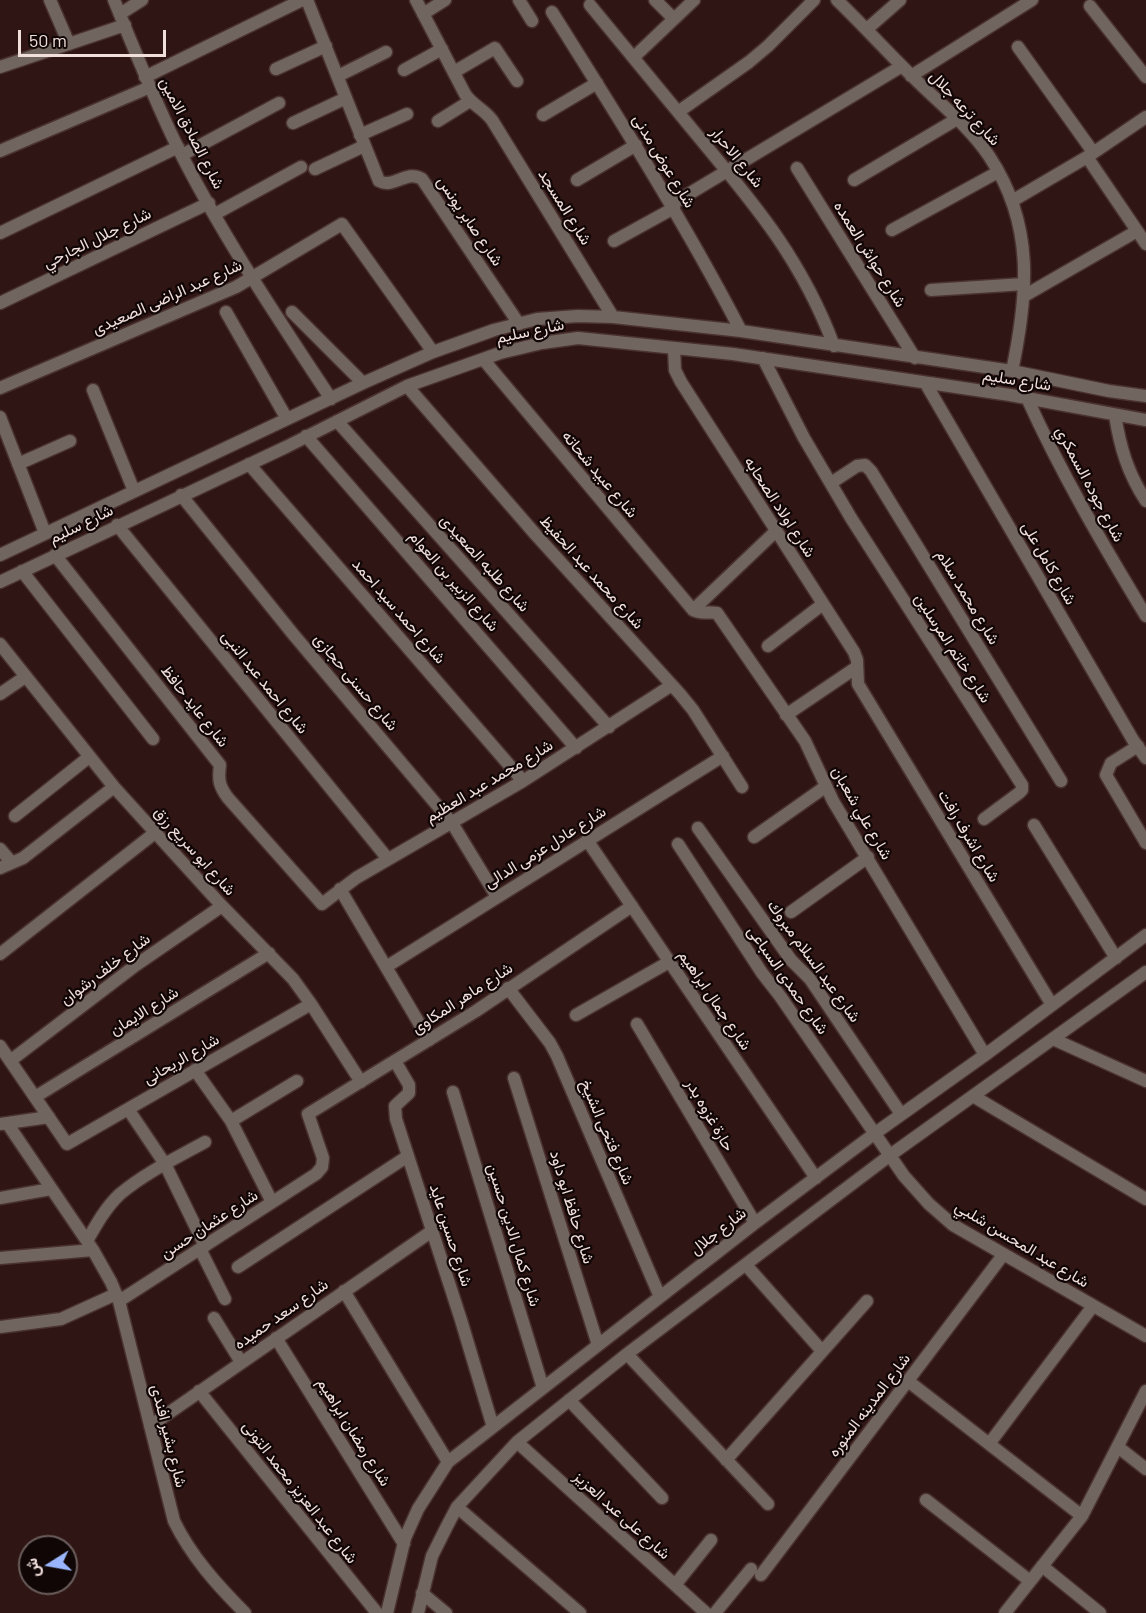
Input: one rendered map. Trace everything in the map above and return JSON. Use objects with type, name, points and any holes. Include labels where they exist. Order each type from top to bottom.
[{"type":"street","points":[[50,0],[69,44]]},
{"type":"street","name":"شارع الصادق الامين","points":[[114,0],[180,151],[252,278],[331,399]]},
{"type":"street","points":[[0,67],[69,44],[122,20],[142,0]]},
{"type":"street","points":[[0,151],[148,82],[302,0]]},
{"type":"street","points":[[307,0],[362,140]]},
{"type":"street","points":[[416,0],[470,101],[438,121]]},
{"type":"street","points":[[423,14],[445,0]]},
{"type":"street","points":[[519,0],[532,21]]},
{"type":"street","points":[[655,0],[674,19]]},
{"type":"street","points":[[634,57],[694,0]]},
{"type":"street","points":[[678,112],[749,62],[814,0]]},
{"type":"street","name":"شارع ترعه جلال","points":[[837,0],[979,143],[998,172],[1012,201],[1019,219],[1024,249],[1022,322],[1012,371]]},
{"type":"street","points":[[867,29],[900,0]]},
{"type":"street","points":[[911,75],[1032,0]]},
{"type":"street","name":"شارع الاحرار","points":[[590,5],[764,216],[790,254],[815,299],[834,346]]},
{"type":"street","points":[[1090,6],[1146,77]]},
{"type":"street","name":"شارع عوض مدنى","points":[[552,12],[673,206],[741,331]]},
{"type":"street","points":[[276,69],[326,46]]},
{"type":"street","points":[[1018,46],[1090,154],[1146,244]]},
{"type":"street","points":[[454,72],[495,48],[518,81]]},
{"type":"street","points":[[404,70],[442,49]]},
{"type":"street","points":[[338,76],[386,52]]},
{"type":"street","points":[[614,241],[902,66]]},
{"type":"street","points":[[543,114],[597,83]]},
{"type":"street","points":[[293,123],[346,98]]},
{"type":"street","name":"شارع المسجد","points":[[470,101],[488,114],[613,317]]},
{"type":"street","points":[[0,233],[279,103]]},
{"type":"street","points":[[315,169],[407,114]]},
{"type":"street","points":[[1012,201],[1146,117]]},
{"type":"street","points":[[854,180],[957,119]]},
{"type":"street","name":"شارع صابر يونس","points":[[362,140],[379,181],[384,183],[410,175],[422,179],[519,324]]},
{"type":"street","points":[[577,180],[636,146]]},
{"type":"street","name":"شارع جلال الجارحي","points":[[0,303],[301,166]]},
{"type":"street","name":"شارع حواش العمده","points":[[797,168],[915,358]]},
{"type":"street","points":[[892,230],[998,172]]},
{"type":"street","name":"شارع عبد الراضى الصعيدى","points":[[0,388],[211,299],[252,278],[342,224],[433,352]]},
{"type":"street","points":[[931,290],[1024,290],[1137,231]]},
{"type":"street","points":[[226,312],[287,419]]},
{"type":"street","points":[[292,312],[363,383]]},
{"type":"street","name":"شارع سليم","points":[[0,555],[433,352],[494,330],[537,319],[578,316],[613,317],[741,331],[1012,371],[1109,391],[1146,396]]},
{"type":"street","name":"شارع سليم","points":[[0,582],[407,386],[483,359],[542,343],[578,338],[763,358],[1027,398],[1146,420]]},
{"type":"street","name":"شارع اولاد الصحابه","points":[[674,348],[675,370],[681,382],[854,652],[857,660],[858,684]]},
{"type":"street","name":"شارع خاتم المرسلين","points":[[763,358],[804,438],[831,483],[890,580],[1022,785],[1020,794],[984,819]]},
{"type":"street","name":"شارع عبيد شحاته","points":[[483,359],[693,610]]},
{"type":"street","name":"شارع كامل على","points":[[926,384],[1146,758]]},
{"type":"street","name":"شارع محمد عبد الحفيظ","points":[[407,386],[536,535],[693,710],[742,787]]},
{"type":"street","points":[[93,390],[134,491]]},
{"type":"street","name":"شارع جوده السمكري","points":[[1027,398],[1076,497],[1146,616]]},
{"type":"street","points":[[1115,416],[1123,455],[1146,501]]},
{"type":"street","points":[[0,417],[45,533]]},
{"type":"street","name":"شارع طلبه الصعيدى","points":[[337,421],[609,727]]},
{"type":"street","name":"شارع الزبير بن العوام","points":[[306,436],[576,748]]},
{"type":"street","points":[[18,464],[70,441]]},
{"type":"street","name":"شارع احمد سيد احمد","points":[[249,464],[524,781]]},
{"type":"street","name":"شارع محمد سلام","points":[[831,483],[857,466],[865,465],[871,471],[1061,781]]},
{"type":"street","name":"شارع حسنى حجازى","points":[[181,495],[293,634],[452,823],[497,897]]},
{"type":"street","name":"شارع احمد عبد النبى","points":[[117,525],[388,860]]},
{"type":"street","points":[[693,610],[776,531]]},
{"type":"street","name":"شارع عايد حافظ","points":[[55,555],[220,765],[217,779],[220,788],[322,904]]},
{"type":"street","points":[[22,571],[153,739]]},
{"type":"street","points":[[768,646],[823,604]]},
{"type":"street","name":"شارع علي شعبان","points":[[693,610],[700,614],[717,613],[805,741],[825,787],[985,1055]]},
{"type":"street","name":"شارع ابو سريع رزق","points":[[0,644],[114,787],[222,906],[269,953],[311,1004],[361,1082]]},
{"type":"street","points":[[786,715],[857,668]]},
{"type":"street","points":[[0,694],[25,677]]},
{"type":"street","name":"شارع اشرف رافت","points":[[858,684],[1052,1005]]},
{"type":"street","name":"شارع محمد عبد العظيم","points":[[322,904],[340,889],[524,781],[672,685]]},
{"type":"street","points":[[1137,746],[1111,763],[1106,775],[1146,843]]},
{"type":"street","name":"شارع عادل عزمى الدالى","points":[[386,968],[723,756]]},
{"type":"street","points":[[15,816],[90,757]]},
{"type":"street","points":[[0,849],[6,866],[23,858],[114,787]]},
{"type":"street","points":[[754,837],[825,787]]},
{"type":"street","points":[[1034,825],[1116,958]]},
{"type":"street","name":"شارع عبد السلام مبروك","points":[[698,828],[790,960],[810,979],[901,1114]]},
{"type":"street","points":[[0,954],[156,832]]},
{"type":"street","name":"شارع جمال ابراهيم","points":[[587,840],[816,1178]]},
{"type":"street","name":"شارع حمدى السباعى","points":[[678,844],[762,973],[874,1134]]},
{"type":"street","points":[[791,912],[868,857]]},
{"type":"street","points":[[340,889],[429,1040]]},
{"type":"street","name":"شارع خلف رشوان","points":[[10,1061],[136,965],[222,906]]},
{"type":"street","name":"شارع ماهر المكاوى","points":[[316,1174],[322,1167],[323,1158],[308,1114],[429,1040],[632,906]]},
{"type":"street","name":"شارع جلال","points":[[387,1613],[404,1544],[418,1509],[448,1462],[755,1223],[1146,935]]},
{"type":"street","name":"شارع الايمان","points":[[35,1097],[269,953]]},
{"type":"street","points":[[576,1015],[669,962]]},
{"type":"street","points":[[418,1613],[432,1556],[458,1508],[517,1442],[627,1354],[890,1156],[1146,972]]},
{"type":"street","name":"شارع فتحى الشيخ","points":[[508,988],[550,1043],[557,1056],[660,1297]]},
{"type":"street","name":"شارع الريحانى","points":[[49,1117],[67,1144],[311,1004]]},
{"type":"street","name":"حارة غزوه بدر","points":[[637,1024],[755,1223]]},
{"type":"street","points":[[1053,1039],[1146,1082]]},
{"type":"street","points":[[0,1046],[49,1117],[3,1124]]},
{"type":"street","name":"شارع حسين عايد","points":[[395,1061],[409,1085],[410,1093],[395,1106],[396,1119],[494,1427]]},
{"type":"street","points":[[195,1070],[231,1121],[272,1203]]},
{"type":"street","name":"شارع حافظ ابو داود","points":[[514,1078],[598,1345]]},
{"type":"street","points":[[231,1121],[297,1081]]},
{"type":"street","name":"شارع كمال الدين حسين","points":[[453,1092],[543,1388]]},
{"type":"street","points":[[972,1096],[1146,1199]]},
{"type":"street","points":[[128,1109],[165,1164],[225,1299]]},
{"type":"street","name":"شارع بشير افندى","points":[[3,1124],[90,1245],[117,1298],[174,1521],[185,1544],[244,1613]]},
{"type":"street","name":"شارع عبد المحسن شلبي","points":[[874,1134],[929,1204],[953,1225],[1146,1336]]},
{"type":"street","points":[[0,1258],[90,1245],[101,1217],[118,1195],[165,1164],[205,1142]]},
{"type":"street","points":[[238,1267],[408,1156]]},
{"type":"street","name":"شارع عثمان حسن","points":[[0,1327],[61,1319],[117,1298],[202,1248],[316,1174]]},
{"type":"street","points":[[0,1198],[51,1189]]},
{"type":"street","name":"شارع سعد حميده","points":[[150,1426],[432,1231]]},
{"type":"street","name":"شارع المدينه المنوره","points":[[715,1613],[756,1572],[908,1381],[1003,1255]]},
{"type":"street","points":[[746,1265],[822,1352]]},
{"type":"street","points":[[344,1291],[448,1462]]},
{"type":"street","points":[[726,1460],[867,1301]]},
{"type":"street","points":[[989,1444],[1093,1306]]},
{"type":"street","points":[[214,1318],[241,1362]]},
{"type":"street","name":"شارع رمضان ابراهيم","points":[[276,1338],[404,1544]]},
{"type":"street","points":[[627,1354],[768,1504]]},
{"type":"street","points":[[908,1381],[1082,1516]]},
{"type":"street","points":[[1005,1613],[1082,1516],[1146,1390]]},
{"type":"street","name":"شارع عبد العزيز محمد التونى","points":[[199,1391],[377,1613]]},
{"type":"street","points":[[569,1400],[662,1498]]},
{"type":"street","name":"شارع على عبد العزيز","points":[[517,1442],[706,1613]]},
{"type":"street","points":[[1118,1447],[1146,1469]]},
{"type":"street","points":[[926,1500],[1030,1581]]},
{"type":"street","points":[[458,1508],[580,1613]]},
{"type":"street","points":[[675,1585],[711,1540]]},
{"type":"street","points":[[1042,1566],[1100,1613]]},
{"type":"street","points":[[422,1593],[446,1613]]}]
